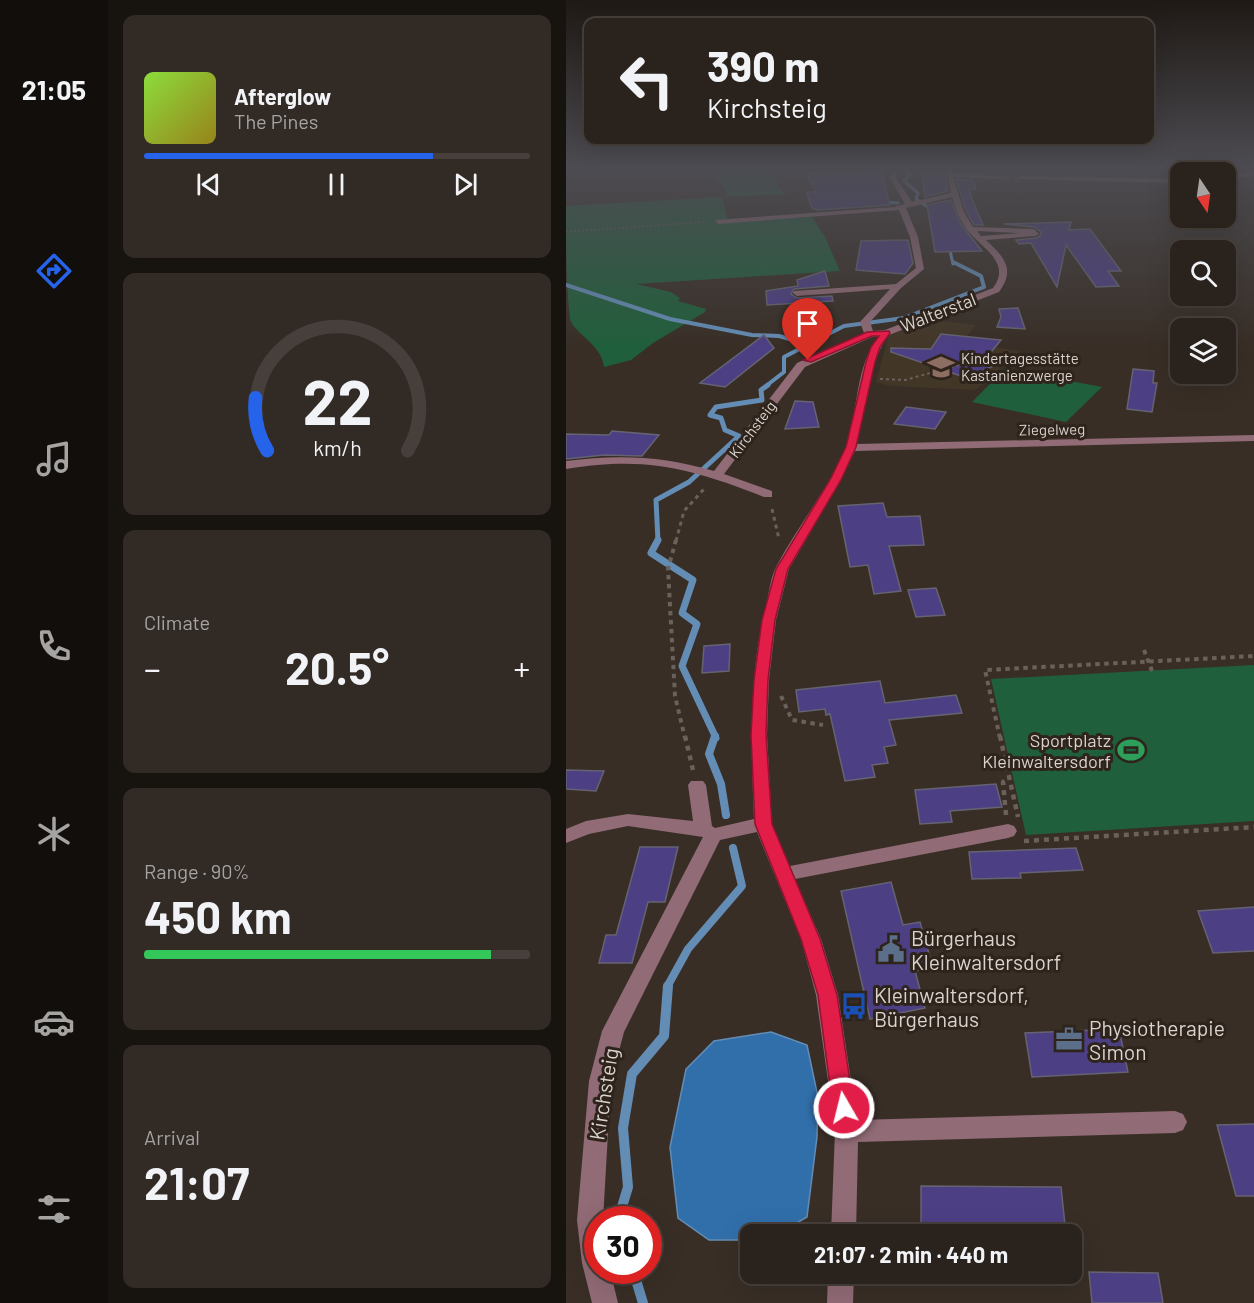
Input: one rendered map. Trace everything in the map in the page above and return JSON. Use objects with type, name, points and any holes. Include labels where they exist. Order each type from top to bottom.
[{"type":"street","name":"Kirchsteig","points":[[715,474],[801,365],[867,328],[898,286],[920,269],[912,228]]},
{"type":"street","name":"Walterstal","points":[[843,1224],[847,1131],[827,995],[811,939],[763,824],[759,735],[761,680],[768,620],[782,569],[835,480],[851,447],[875,347],[886,333],[996,290],[1002,284],[1006,272],[999,259],[970,229]]},
{"type":"street","points":[[970,229],[1034,231],[1035,234],[980,238]]},
{"type":"street","points":[[797,292],[898,286]]},
{"type":"street","name":"Kirchsteig","points":[[867,328],[886,333]]},
{"type":"street","name":"Ziegelweg","points":[[851,447],[890,448],[1254,438]]},
{"type":"street","points":[[566,465],[616,460],[661,461],[715,474],[768,494]]},
{"type":"street","points":[[697,785],[708,832]]},
{"type":"street","points":[[566,836],[586,828],[628,820],[708,832],[763,824]]},
{"type":"street","points":[[784,874],[1016,827]]},
{"type":"street","name":"Kirchsteig","points":[[605,1303],[595,1263],[590,1221],[594,1131],[600,1081],[613,1031],[708,832]]},
{"type":"street","points":[[847,1131],[1175,1122]]},
{"type":"street","points":[[840,1303],[841,1284]]},
{"type":"path","points":[[566,232],[630,228]]},
{"type":"path","points":[[866,379],[905,380],[959,365],[964,366]]},
{"type":"path","name":"Kirchsteig","points":[[697,785],[675,696],[668,569],[684,511],[715,474]]},
{"type":"path","points":[[768,494],[780,542],[791,554]]},
{"type":"path","points":[[1144,650],[1152,671]]},
{"type":"path","points":[[1016,827],[1009,778],[986,670],[1254,656]]},
{"type":"path","points":[[761,680],[774,683],[792,720],[823,724]]},
{"type":"path","points":[[1009,778],[1003,782],[1016,827],[1023,841],[1254,827]]},
{"type":"shaded area","name":"Kindertagesstätte Kastanienzwerge","points":[[926,319],[976,325],[962,342],[1020,351],[976,390],[890,386],[876,382],[889,334]]},
{"type":"green space","points":[[566,228],[819,228],[840,271],[636,284],[671,292],[680,298],[678,301],[706,309],[705,312],[653,343],[631,360],[604,367],[598,352],[570,319]]},
{"type":"green space","points":[[1005,369],[1102,387],[1066,422],[972,402]]},
{"type":"green space","name":"Sportplatz Kleinwaltersdorf","points":[[1254,665],[1254,821],[1026,835],[991,679]]},
{"type":"water","points":[[771,1032],[807,1045],[818,1097],[817,1137],[807,1217],[795,1224],[740,1224],[740,1240],[709,1240],[678,1218],[670,1147],[686,1069],[714,1041]]},
{"type":"building","points":[[931,228],[964,228],[982,251],[935,252]]},
{"type":"building","points":[[1035,228],[1090,229],[1121,271],[1108,271],[1119,286],[1096,287],[1066,245],[1057,287],[1031,243],[1019,244],[1016,240],[1036,238],[1041,232]]},
{"type":"building","points":[[908,240],[913,263],[905,274],[856,270],[861,241]]},
{"type":"building","points":[[825,271],[829,286],[794,289],[791,294],[797,298],[832,296],[833,301],[767,305],[766,291],[798,286],[797,280]]},
{"type":"building","points":[[1018,308],[1025,329],[997,327],[1001,317],[999,309]]},
{"type":"building","points":[[941,334],[1001,340],[986,358],[1000,363],[962,380],[961,376],[891,352],[891,348],[931,349]]},
{"type":"building","points":[[764,335],[774,348],[725,387],[700,383]]},
{"type":"building","points":[[1133,369],[1154,371],[1153,383],[1157,383],[1152,412],[1127,409]]},
{"type":"building","points":[[795,401],[813,402],[819,427],[785,429]]},
{"type":"building","points":[[906,407],[946,412],[935,429],[894,424]]},
{"type":"building","points":[[612,431],[659,435],[642,456],[604,455],[566,459],[566,434],[609,435]]},
{"type":"building","points":[[883,503],[887,517],[920,516],[924,545],[889,546],[901,591],[874,594],[868,565],[850,567],[838,506]]},
{"type":"building","points":[[936,588],[945,615],[916,617],[908,590]]},
{"type":"building","points":[[730,644],[729,671],[702,673],[704,646]]},
{"type":"building","points":[[880,681],[885,703],[956,695],[962,713],[889,720],[896,745],[884,747],[888,763],[872,765],[875,777],[845,781],[830,714],[826,715],[825,709],[799,712],[796,690]]},
{"type":"building","points":[[566,770],[604,771],[596,791],[566,789]]},
{"type":"building","points":[[996,784],[1002,807],[950,811],[952,822],[920,824],[915,790]]},
{"type":"building","points":[[640,847],[678,847],[665,902],[648,902],[632,963],[599,963],[606,935],[616,935]]},
{"type":"building","points":[[1076,848],[1083,870],[1020,873],[1021,878],[972,879],[969,852]]},
{"type":"building","name":"Bürgerhaus Kleinwaltersdorf","points":[[891,882],[903,925],[920,922],[933,968],[915,971],[925,1008],[870,1019],[841,891]]},
{"type":"building","points":[[1255,907],[1255,951],[1213,953],[1198,911]]},
{"type":"building","points":[[1119,1029],[1128,1072],[1032,1077],[1025,1033]]},
{"type":"building","points":[[1255,1124],[1255,1196],[1236,1196],[1217,1125]]},
{"type":"building","points":[[921,1186],[1061,1187],[1065,1224],[921,1224]]},
{"type":"building","points":[[1089,1272],[1158,1273],[1163,1303],[1092,1303]]},
{"type":"waterway","points":[[953,245],[949,246],[953,264]]},
{"type":"waterway","points":[[766,386],[784,372],[784,357],[844,326],[904,318],[984,287],[981,276],[953,262]]},
{"type":"waterway","points":[[566,285],[670,319],[752,335],[779,336],[793,340],[802,347]]},
{"type":"waterway","points":[[658,540],[656,500],[689,482],[739,436],[725,430],[721,418],[710,415],[716,407],[762,400],[761,390],[768,385]]},
{"type":"waterway","points":[[658,540],[651,553],[693,580],[682,613],[697,624],[682,666],[716,738]]},
{"type":"waterway","points":[[715,736],[709,754],[721,784],[726,815]]},
{"type":"waterway","points":[[667,987],[688,949],[742,886],[733,848]]},
{"type":"waterway","points":[[622,1206],[628,1187],[623,1128],[632,1074],[664,1036],[668,986]]},
{"type":"waterway","points":[[637,1284],[643,1303]]},
{"type":"place","name":"Kindertagesstätte Kastanienzwerge","points":[[941,367]]},
{"type":"place","name":"Sportplatz Kleinwaltersdorf","points":[[1131,750]]},
{"type":"place","name":"Bürgerhaus Kleinwaltersdorf","points":[[891,949]]},
{"type":"place","name":"Kleinwaltersdorf, Bürgerhaus","points":[[854,1006]]},
{"type":"place","name":"Physiotherapie Simon","points":[[1069,1039]]},
{"type":"route","points":[[808,360],[870,334],[886,333],[875,347],[870,362],[851,447],[835,480],[782,569],[768,620],[761,680],[759,735],[763,824],[811,939],[827,995],[844,1108]]}]
